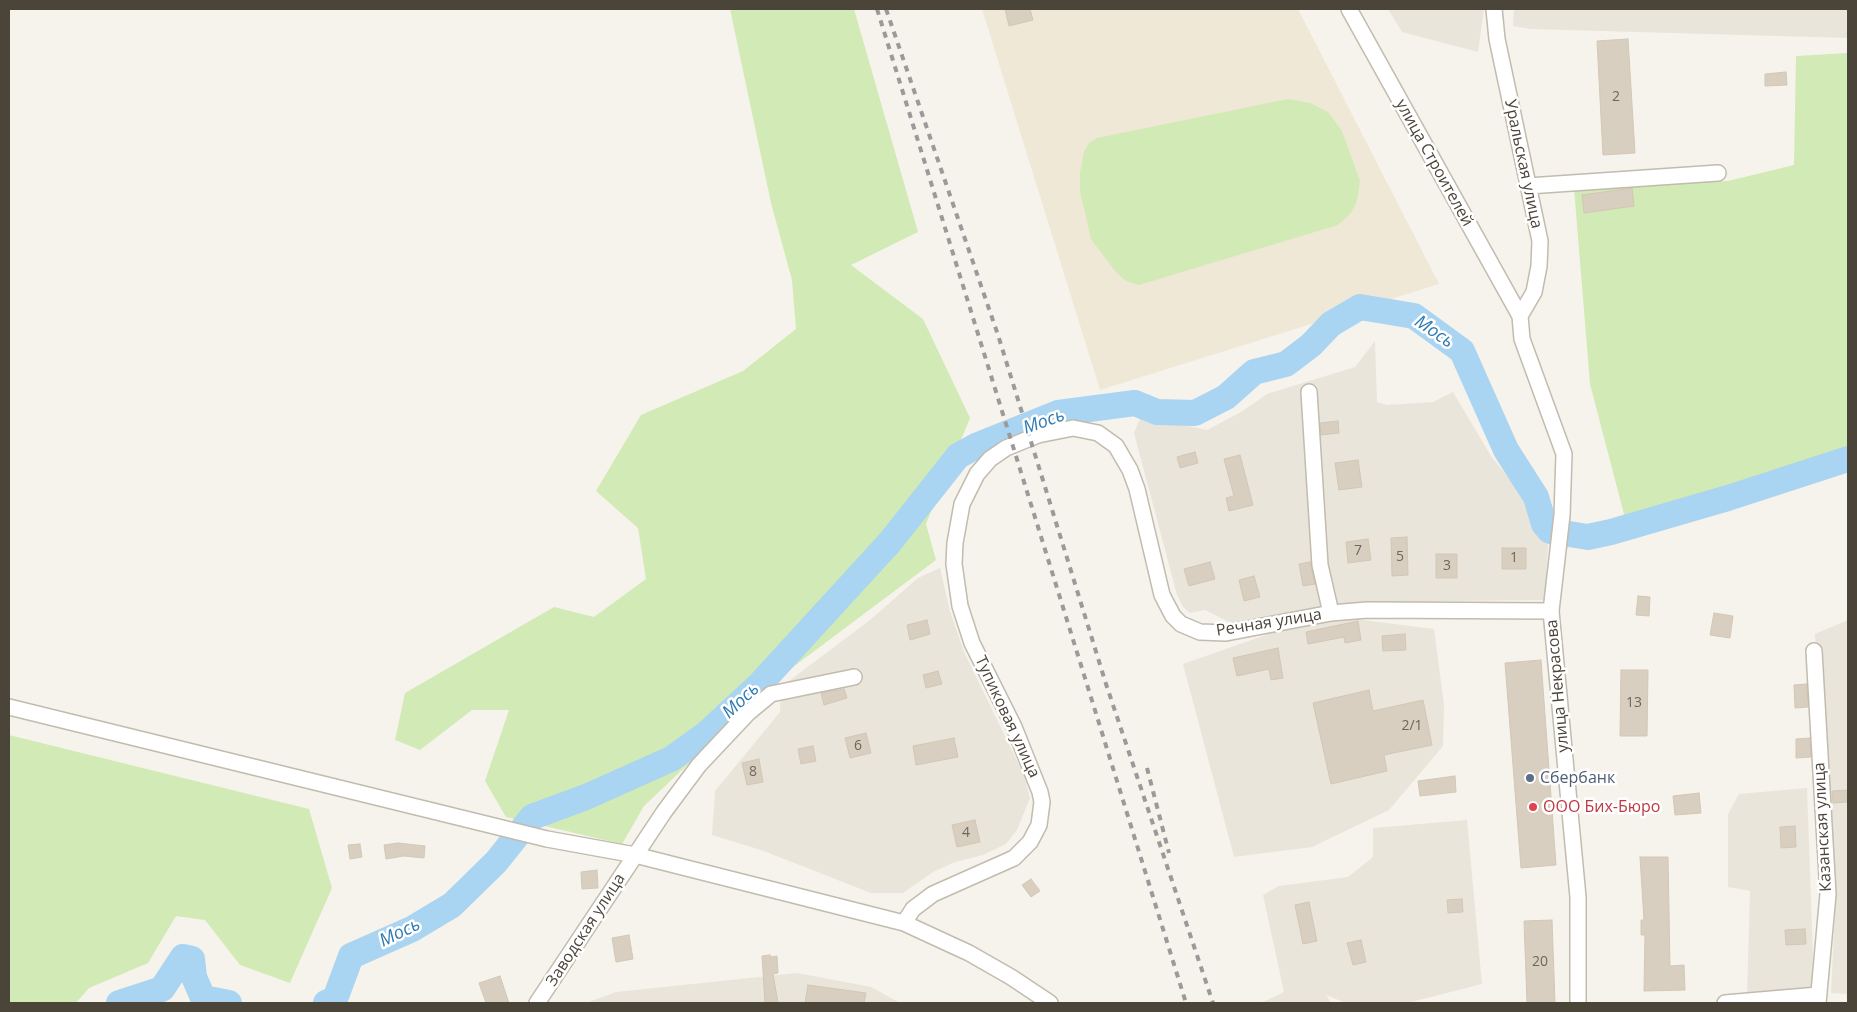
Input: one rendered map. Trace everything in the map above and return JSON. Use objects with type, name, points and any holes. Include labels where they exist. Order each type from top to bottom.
[{"type":"street","name":"улица Строителей","points":[[1349,9],[1520,316]]},
{"type":"street","name":"Уральская улица","points":[[1494,9],[1497,39],[1540,241],[1539,266],[1534,292],[1520,316]]},
{"type":"street","points":[[1528,186],[1718,173]]},
{"type":"street","name":"улица Некрасова","points":[[1520,316],[1522,339],[1564,454],[1562,515],[1551,611],[1578,897],[1578,1003]]},
{"type":"street","points":[[1309,392],[1320,565],[1331,613]]},
{"type":"street","name":"Речная улица","points":[[998,453],[1023,440],[1060,429],[1085,430],[1098,433],[1107,438],[1121,454],[1137,489],[1162,595],[1173,616],[1181,624],[1200,632],[1226,633],[1331,613],[1367,610],[1551,611]]},
{"type":"street","name":"Тупиковая улица","points":[[904,923],[913,909],[933,894],[1014,858],[1036,834],[1041,815],[1040,792],[1029,760],[965,624],[954,564],[954,543],[962,504],[977,474],[998,453]]},
{"type":"street","name":"Казанская улица","points":[[1814,651],[1828,894],[1818,999]]},
{"type":"street","name":"Заводская улица","points":[[536,1003],[647,835],[698,765],[748,713],[772,694],[854,677]]},
{"type":"street","points":[[9,707],[547,839],[635,855],[904,923],[969,953],[1011,977],[1050,1003]]},
{"type":"street","points":[[1725,1003],[1818,999]]},
{"type":"shaded area","points":[[982,9],[1298,9],[1439,284],[1100,390]]},
{"type":"shaded area","points":[[1388,9],[1484,9],[1478,52],[1402,32]]},
{"type":"shaded area","points":[[1514,9],[1848,9],[1848,38],[1531,29],[1513,26]]},
{"type":"shaded area","points":[[1375,341],[1377,402],[1387,405],[1433,402],[1453,392],[1491,456],[1513,483],[1548,544],[1545,600],[1448,601],[1338,608],[1231,623],[1205,610],[1190,613],[1183,607],[1177,595],[1134,433],[1141,416],[1207,430],[1241,412],[1267,394],[1355,367]]},
{"type":"shaded area","points":[[940,568],[950,611],[964,652],[1024,775],[1030,798],[1017,830],[1006,844],[983,855],[955,862],[933,872],[903,893],[871,893],[761,850],[712,835],[715,791],[780,712],[781,687],[870,620],[918,578]]},
{"type":"shaded area","points":[[1347,618],[1434,629],[1444,705],[1443,746],[1389,810],[1312,847],[1234,857],[1183,664],[1280,630]]},
{"type":"shaded area","points":[[1848,620],[1848,994],[1831,993],[1835,909],[1815,634]]},
{"type":"shaded area","points":[[1807,788],[1813,956],[1812,987],[1747,996],[1750,891],[1728,887],[1728,814],[1739,794]]},
{"type":"shaded area","points":[[1467,820],[1482,984],[1407,1003],[1346,1003],[1326,995],[1331,1003],[1261,1003],[1284,992],[1263,895],[1279,886],[1348,877],[1373,857],[1373,828]]},
{"type":"shaded area","points":[[797,973],[871,987],[900,1003],[586,1003],[616,992]]},
{"type":"green space","points":[[730,9],[854,9],[918,232],[851,265],[923,319],[970,418],[926,524],[936,560],[781,676],[644,806],[622,844],[506,817],[485,781],[509,710],[472,710],[420,750],[395,740],[405,693],[554,607],[594,617],[646,579],[638,528],[596,491],[641,415],[743,371],[796,329],[792,280],[771,203]]},
{"type":"green space","points":[[1848,53],[1848,447],[1625,518],[1590,384],[1574,188],[1728,181],[1794,165],[1796,56]]},
{"type":"green space","points":[[1288,99],[1310,103],[1328,112],[1342,131],[1360,181],[1357,201],[1351,213],[1338,225],[1139,285],[1126,281],[1115,271],[1091,239],[1080,191],[1080,172],[1084,152],[1089,143],[1097,138]]},
{"type":"green space","points":[[9,735],[309,809],[332,888],[290,983],[240,965],[205,920],[176,916],[148,963],[89,988],[76,1003],[9,1003]]},
{"type":"building","points":[[1005,9],[1030,9],[1033,20],[1009,26]]},
{"type":"building","points":[[1628,39],[1635,153],[1603,155],[1597,41]]},
{"type":"building","points":[[1786,72],[1787,85],[1765,86],[1765,74]]},
{"type":"building","points":[[1632,188],[1634,206],[1584,213],[1582,195]]},
{"type":"building","points":[[1338,421],[1339,433],[1321,435],[1320,423]]},
{"type":"building","points":[[1195,452],[1198,463],[1180,468],[1177,457]]},
{"type":"building","points":[[1240,455],[1253,505],[1229,511],[1226,498],[1234,496],[1224,459]]},
{"type":"building","points":[[1358,460],[1362,487],[1339,490],[1335,463]]},
{"type":"building","points":[[1407,537],[1408,575],[1392,576],[1391,538]]},
{"type":"building","points":[[1368,539],[1371,560],[1348,563],[1346,542]]},
{"type":"building","points":[[1502,548],[1526,548],[1526,569],[1502,569]]},
{"type":"building","points":[[1436,554],[1457,554],[1457,578],[1436,578]]},
{"type":"building","points":[[1210,562],[1215,579],[1189,586],[1184,569]]},
{"type":"building","points":[[1310,562],[1315,584],[1303,586],[1299,564]]},
{"type":"building","points":[[1254,576],[1260,597],[1244,601],[1239,580]]},
{"type":"building","points":[[1638,596],[1650,597],[1649,616],[1636,615]]},
{"type":"building","points":[[1714,613],[1733,616],[1730,638],[1710,635]]},
{"type":"building","points":[[927,620],[930,634],[910,640],[907,625]]},
{"type":"building","points":[[1358,621],[1361,640],[1345,643],[1344,637],[1308,644],[1306,632]]},
{"type":"building","points":[[1405,634],[1406,650],[1383,651],[1382,636]]},
{"type":"building","points":[[1278,648],[1283,678],[1271,680],[1269,669],[1237,676],[1233,658]]},
{"type":"building","points":[[1541,660],[1556,865],[1521,868],[1505,663]]},
{"type":"building","points":[[1621,670],[1648,670],[1647,736],[1620,736]]},
{"type":"building","points":[[938,671],[942,684],[926,688],[923,675]]},
{"type":"building","points":[[1807,684],[1808,707],[1795,708],[1794,685]]},
{"type":"building","points":[[844,689],[847,698],[824,705],[821,693]]},
{"type":"building","points":[[1369,690],[1373,711],[1423,700],[1432,745],[1384,755],[1387,771],[1331,784],[1313,703]]},
{"type":"building","points":[[866,733],[871,753],[850,758],[845,738]]},
{"type":"building","points":[[954,738],[958,757],[916,765],[913,746]]},
{"type":"building","points":[[1810,738],[1811,757],[1796,758],[1796,739]]},
{"type":"building","points":[[813,746],[816,761],[801,764],[798,749]]},
{"type":"building","points":[[759,759],[763,782],[747,785],[742,763]]},
{"type":"building","points":[[1455,776],[1456,792],[1420,796],[1418,781]]},
{"type":"building","points":[[1848,790],[1848,802],[1833,803],[1832,791]]},
{"type":"building","points":[[1699,793],[1701,813],[1675,815],[1673,796]]},
{"type":"building","points":[[975,820],[980,842],[957,847],[952,825]]},
{"type":"building","points":[[1795,826],[1796,847],[1781,848],[1780,827]]},
{"type":"building","points":[[398,843],[425,846],[424,858],[404,856],[386,859],[384,845]]},
{"type":"building","points":[[360,844],[362,857],[350,859],[348,845]]},
{"type":"building","points":[[1640,857],[1668,857],[1670,966],[1684,965],[1685,990],[1644,991],[1645,935],[1641,935],[1641,920],[1644,920]]},
{"type":"building","points":[[597,870],[598,888],[582,889],[581,872]]},
{"type":"building","points":[[1031,879],[1040,891],[1031,897],[1022,885]]},
{"type":"building","points":[[1462,899],[1463,912],[1448,913],[1447,900]]},
{"type":"building","points":[[1309,902],[1317,941],[1303,944],[1295,905]]},
{"type":"building","points":[[1552,920],[1555,1003],[1527,1003],[1524,921]]},
{"type":"building","points":[[1805,929],[1806,944],[1786,945],[1785,930]]},
{"type":"building","points":[[629,935],[633,959],[616,962],[612,938]]},
{"type":"building","points":[[1361,940],[1366,962],[1353,965],[1347,943]]},
{"type":"building","points":[[770,955],[771,957],[777,956],[778,973],[773,974],[778,1003],[765,1003],[762,956]]},
{"type":"building","points":[[500,976],[509,1003],[486,1003],[479,983]]},
{"type":"building","points":[[808,985],[866,993],[864,1003],[805,1003]]},
{"type":"waterway","name":"Мось","points":[[326,1003],[335,999],[351,956],[412,929],[452,905],[496,862],[532,817],[586,797],[671,759],[706,734],[759,685],[890,542],[958,456],[978,445],[1058,413],[1135,403],[1157,412],[1195,413],[1226,397],[1254,372],[1286,364],[1311,345],[1331,324],[1360,307],[1414,316],[1462,351],[1506,450],[1536,497],[1544,524],[1550,531],[1588,537],[1611,532],[1728,498],[1848,459]]},
{"type":"waterway","name":"Мось","points":[[119,1003],[162,989],[183,957],[192,959],[194,977],[203,998],[229,1003]]},
{"type":"railway","points":[[877,9],[1186,1003]]},
{"type":"railway","points":[[886,9],[998,335],[1106,684],[1213,1003]]},
{"type":"railway","points":[[1147,768],[1169,853]]},
{"type":"place","name":"Сбербанк","points":[[1530,778]]},
{"type":"place","name":"ООО Бих-Бюро","points":[[1533,807]]}]
